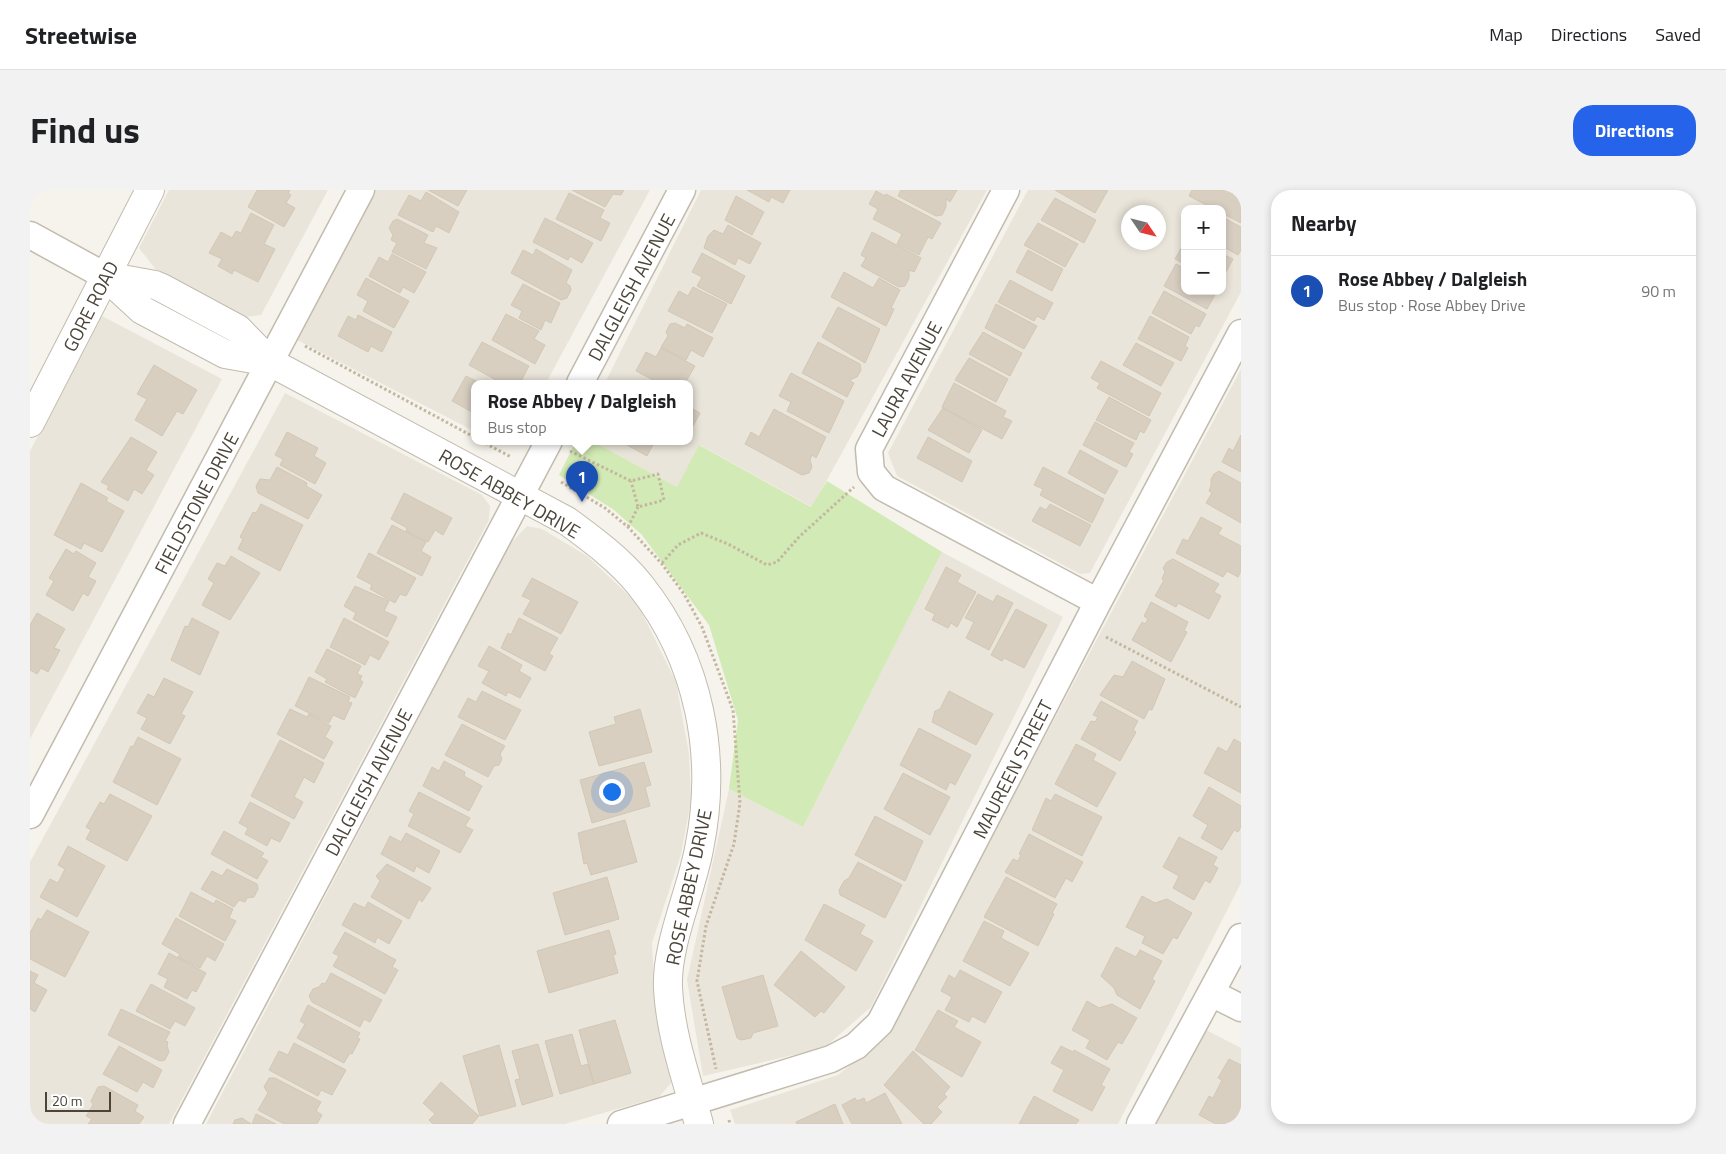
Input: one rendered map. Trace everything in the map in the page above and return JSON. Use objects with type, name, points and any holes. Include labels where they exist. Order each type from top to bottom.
[{"type":"street","name":"GORE ROAD","points":[[30,423],[150,190]]},
{"type":"street","name":"FIELDSTONE DRIVE","points":[[30,815],[361,190]]},
{"type":"street","name":"DALGLEISH AVENUE","points":[[582,380],[682,190]]},
{"type":"street","name":"LAURA AVENUE","points":[[871,472],[869,449],[1006,190]]},
{"type":"street","name":"ROSE ABBEY DRIVE","points":[[30,235],[105,276],[155,285],[238,329],[270,362],[567,521],[606,550],[640,585],[670,630],[690,672],[701,716],[707,758],[706,812],[699,850],[675,937],[668,987],[674,1032],[696,1114]]},
{"type":"street","name":"MAUREEN STREET","points":[[620,1124],[696,1114],[831,1059],[856,1046],[880,1023],[1085,626],[1241,333]]},
{"type":"street","name":"DALGLEISH AVENUE","points":[[187,1124],[520,495],[557,445]]},
{"type":"street","points":[[871,472],[884,488],[1098,602]]},
{"type":"street","points":[[1140,1124],[1241,937]]},
{"type":"street","points":[[1211,993],[1241,1008]]},
{"type":"path","points":[[305,346],[471,435]]},
{"type":"path","points":[[489,445],[511,457]]},
{"type":"path","points":[[557,445],[631,481],[658,474],[664,500],[638,507]]},
{"type":"path","points":[[662,564],[678,545],[701,533],[728,544],[767,565],[777,562],[799,537],[871,472]]},
{"type":"path","points":[[628,527],[638,507],[631,481]]},
{"type":"path","points":[[1085,626],[1241,707]]},
{"type":"shaded area","points":[[169,190],[328,190],[261,315],[246,317],[157,271],[139,248]]},
{"type":"shaded area","points":[[376,190],[650,190],[548,380],[471,380],[471,429],[297,340]]},
{"type":"shaded area","points":[[701,190],[987,190],[812,507],[700,445],[677,487],[599,445],[693,445],[693,380],[606,380]]},
{"type":"shaded area","points":[[1028,190],[1241,190],[1241,292],[1090,573],[1080,574],[897,476],[888,453]]},
{"type":"shaded area","points":[[102,316],[222,379],[30,739],[30,451]]},
{"type":"shaded area","points":[[1241,369],[1241,883],[1118,1124],[735,1124],[730,1110],[838,1075],[885,1037]]},
{"type":"shaded area","points":[[285,393],[482,495],[490,506],[489,520],[169,1124],[30,1124],[30,862]]},
{"type":"shaded area","points":[[527,526],[542,529],[587,556],[637,603],[676,682],[689,754],[691,801],[681,854],[652,943],[656,1018],[672,1082],[659,1097],[565,1124],[206,1124],[510,544]]},
{"type":"shaded area","points":[[942,552],[1063,617],[871,1007],[824,1048],[703,1076],[687,980],[729,789],[803,827]]},
{"type":"shaded area","points":[[1206,1030],[1241,1048],[1241,1124],[1156,1124]]},
{"type":"green space","points":[[574,445],[599,445],[677,487],[699,445],[811,507],[827,481],[942,552],[803,827],[729,789],[738,720],[709,625],[642,535],[614,510],[559,475]]},
{"type":"building","points":[[257,190],[290,190],[288,193],[291,195],[286,203],[295,208],[284,227],[248,207]]},
{"type":"building","points":[[428,190],[467,190],[458,206]]},
{"type":"building","points":[[572,190],[624,190],[621,195],[613,194],[605,207]]},
{"type":"building","points":[[747,190],[790,190],[783,203],[771,197],[769,202]]},
{"type":"building","points":[[901,190],[957,190],[950,202],[946,199],[946,207],[942,215],[936,216],[898,196]]},
{"type":"building","points":[[1055,190],[1108,190],[1095,213]]},
{"type":"building","points":[[1192,190],[1237,190],[1241,192],[1241,223],[1226,215],[1226,205],[1206,205],[1189,196]]},
{"type":"building","points":[[876,191],[885,196],[886,194],[941,223],[932,239],[928,237],[919,255],[897,244],[902,234],[873,219],[878,209],[869,204]]},
{"type":"building","points":[[426,192],[459,212],[449,233],[436,226],[433,232],[398,215],[409,195],[421,201]]},
{"type":"building","points":[[569,193],[604,210],[600,218],[610,223],[601,241],[556,219]]},
{"type":"building","points":[[736,196],[764,212],[752,235],[725,220]]},
{"type":"building","points":[[1055,198],[1096,220],[1084,243],[1041,220]]},
{"type":"building","points":[[251,213],[274,225],[264,244],[275,249],[258,282],[234,270],[232,274],[218,266],[222,259],[209,253],[221,232],[232,238],[236,231],[241,233]]},
{"type":"building","points":[[545,218],[593,243],[582,263],[570,256],[568,260],[533,242]]},
{"type":"building","points":[[397,219],[428,235],[424,243],[437,248],[426,269],[392,252],[397,243],[391,240],[393,235],[389,228],[393,221]]},
{"type":"building","points":[[1226,219],[1241,227],[1241,250],[1238,255],[1226,248]]},
{"type":"building","points":[[1038,223],[1078,244],[1065,267],[1024,245]]},
{"type":"building","points":[[728,225],[761,243],[750,264],[738,258],[735,265],[704,248],[708,236],[714,230],[723,234]]},
{"type":"building","points":[[872,232],[921,258],[914,272],[909,270],[909,278],[905,286],[899,287],[861,266],[866,258],[861,255]]},
{"type":"building","points":[[1181,248],[1181,262],[1175,259]]},
{"type":"building","points":[[536,249],[572,270],[566,283],[570,286],[571,290],[567,298],[561,300],[511,273],[523,250],[533,255]]},
{"type":"building","points":[[1028,250],[1063,269],[1052,291],[1016,272]]},
{"type":"building","points":[[702,253],[745,276],[731,304],[697,286],[702,277],[692,272]]},
{"type":"building","points":[[392,254],[426,272],[414,293],[403,287],[400,293],[369,276],[379,257],[388,262]]},
{"type":"building","points":[[1226,256],[1233,259],[1226,272]]},
{"type":"building","points":[[1176,264],[1181,267],[1181,295],[1215,295],[1207,309],[1164,286]]},
{"type":"building","points":[[844,272],[873,288],[879,278],[900,290],[891,308],[894,309],[886,326],[831,297]]},
{"type":"building","points":[[366,278],[409,301],[394,328],[363,311],[368,301],[357,295]]},
{"type":"building","points":[[1010,280],[1053,303],[1044,320],[1037,316],[1034,321],[998,302]]},
{"type":"building","points":[[523,284],[560,303],[551,323],[545,320],[541,330],[519,318],[522,311],[511,305]]},
{"type":"building","points":[[693,287],[727,304],[712,333],[668,311],[679,291],[688,296]]},
{"type":"building","points":[[1164,291],[1206,314],[1199,327],[1196,325],[1191,334],[1152,313]]},
{"type":"building","points":[[996,304],[1037,326],[1024,349],[985,328]]},
{"type":"building","points":[[838,307],[880,329],[865,363],[822,337]]},
{"type":"building","points":[[506,314],[539,331],[534,339],[545,345],[535,364],[492,340]]},
{"type":"building","points":[[358,315],[392,332],[382,352],[371,346],[368,352],[338,336],[348,316],[356,320]]},
{"type":"building","points":[[1150,316],[1189,337],[1185,346],[1188,348],[1181,361],[1138,339]]},
{"type":"building","points":[[675,323],[685,328],[687,324],[713,338],[703,357],[691,350],[686,360],[661,347],[668,336],[666,332],[670,324]]},
{"type":"building","points":[[983,332],[1022,353],[1010,376],[969,354]]},
{"type":"building","points":[[482,342],[529,366],[522,380],[496,380],[469,365]]},
{"type":"building","points":[[818,342],[860,364],[861,370],[857,377],[850,381],[854,383],[847,397],[802,373]]},
{"type":"building","points":[[1136,343],[1174,363],[1161,386],[1123,365]]},
{"type":"building","points":[[661,348],[695,366],[687,380],[653,380],[636,371],[646,352],[656,357]]},
{"type":"building","points":[[969,358],[1008,379],[996,402],[955,380]]},
{"type":"building","points":[[1101,361],[1161,393],[1149,416],[1097,388],[1100,383],[1091,378]]},
{"type":"building","points":[[154,365],[197,390],[183,414],[177,411],[162,436],[135,420],[147,399],[137,394]]},
{"type":"building","points":[[791,373],[844,401],[829,433],[787,411],[791,402],[779,396]]},
{"type":"building","points":[[466,376],[474,380],[471,380],[471,411],[452,401]]},
{"type":"building","points":[[954,383],[1006,411],[1003,417],[1012,421],[1002,439],[942,407]]},
{"type":"building","points":[[1109,397],[1151,420],[1144,433],[1140,431],[1136,440],[1096,420]]},
{"type":"building","points":[[943,408],[982,430],[969,453],[928,430]]},
{"type":"building","points":[[693,409],[700,413],[693,426]]},
{"type":"building","points":[[774,409],[826,437],[816,458],[812,455],[810,460],[812,467],[809,473],[802,475],[745,444],[751,432],[759,437]]},
{"type":"building","points":[[1095,422],[1134,443],[1129,452],[1133,454],[1126,467],[1083,445]]},
{"type":"building","points":[[287,432],[318,448],[314,456],[326,463],[315,484],[280,465],[283,459],[275,455]]},
{"type":"building","points":[[1241,435],[1241,472],[1222,462],[1229,448],[1233,451]]},
{"type":"building","points":[[131,437],[157,452],[146,470],[154,475],[142,494],[134,489],[128,501],[107,489],[109,486],[101,482]]},
{"type":"building","points":[[928,437],[972,461],[962,482],[917,458]]},
{"type":"building","points":[[627,445],[653,445],[647,456]]},
{"type":"building","points":[[1080,450],[1118,471],[1105,494],[1068,473]]},
{"type":"building","points":[[277,467],[307,483],[306,486],[322,495],[308,519],[258,493],[256,486],[260,479],[270,480]]},
{"type":"building","points":[[1043,467],[1104,499],[1092,523],[1040,495],[1043,489],[1034,485]]},
{"type":"building","points":[[1219,471],[1241,483],[1241,523],[1206,503],[1212,493],[1209,491],[1211,479]]},
{"type":"building","points":[[81,483],[108,498],[106,501],[124,511],[102,552],[84,543],[81,549],[54,535]]},
{"type":"building","points":[[404,493],[452,518],[443,535],[435,530],[428,542],[406,531],[407,528],[391,519]]},
{"type":"building","points":[[261,504],[303,525],[280,571],[238,549],[243,539],[240,537],[253,512],[256,513]]},
{"type":"building","points":[[1050,504],[1091,525],[1080,546],[1032,521],[1040,507],[1046,510]]},
{"type":"building","points":[[1201,517],[1222,528],[1218,534],[1241,546],[1241,571],[1238,577],[1227,571],[1223,577],[1176,553],[1183,539],[1188,541]]},
{"type":"building","points":[[392,525],[426,542],[421,551],[431,557],[422,576],[377,553]]},
{"type":"building","points":[[66,549],[74,554],[76,551],[96,563],[88,577],[96,581],[88,596],[83,593],[73,611],[46,595],[54,581],[49,578]]},
{"type":"building","points":[[369,553],[416,578],[406,596],[400,594],[395,603],[370,589],[372,585],[357,577]]},
{"type":"building","points":[[231,556],[260,573],[230,620],[202,605],[214,583],[208,579],[217,563],[225,566]]},
{"type":"building","points":[[1173,559],[1219,584],[1214,592],[1221,596],[1209,619],[1178,603],[1176,607],[1155,596],[1164,580],[1162,579],[1165,572],[1163,568],[1167,562]]},
{"type":"building","points":[[946,567],[961,575],[957,582],[976,592],[957,627],[951,623],[948,628],[932,620],[935,614],[925,609]]},
{"type":"building","points":[[532,578],[578,602],[561,634],[523,614],[531,600],[522,596]]},
{"type":"building","points":[[355,586],[389,601],[384,611],[397,617],[387,637],[353,619],[356,613],[344,606]]},
{"type":"building","points":[[978,594],[993,602],[997,595],[1013,603],[989,650],[966,638],[974,622],[965,618]]},
{"type":"building","points":[[1151,602],[1188,622],[1184,631],[1187,632],[1171,662],[1132,640],[1142,622],[1145,624],[1148,619],[1144,616]]},
{"type":"building","points":[[1016,609],[1047,625],[1024,668],[1004,658],[1002,661],[991,655]]},
{"type":"building","points":[[37,613],[65,629],[54,648],[60,650],[48,672],[41,668],[37,674],[30,670],[30,625]]},
{"type":"building","points":[[192,618],[219,632],[200,675],[171,660],[185,626],[188,627]]},
{"type":"building","points":[[344,618],[389,642],[379,660],[370,655],[365,665],[330,647]]},
{"type":"building","points":[[519,618],[558,638],[549,654],[553,656],[545,671],[501,648],[508,633],[511,635]]},
{"type":"building","points":[[489,646],[522,665],[519,671],[531,678],[520,698],[508,692],[506,696],[482,683],[489,671],[478,666]]},
{"type":"building","points":[[327,649],[361,666],[357,674],[362,676],[360,680],[363,682],[355,698],[325,682],[327,679],[315,672]]},
{"type":"building","points":[[1132,661],[1165,679],[1152,710],[1149,709],[1144,719],[1100,695],[1114,675],[1123,677]]},
{"type":"building","points":[[309,677],[350,697],[348,702],[352,703],[344,720],[333,715],[329,723],[295,706]]},
{"type":"building","points":[[164,678],[193,692],[181,714],[185,716],[170,744],[141,729],[147,718],[137,713],[148,694],[154,697]]},
{"type":"building","points":[[482,691],[521,710],[505,740],[458,717],[468,698],[476,702]]},
{"type":"building","points":[[949,691],[993,714],[976,745],[932,722],[935,711],[940,709]]},
{"type":"building","points":[[1101,701],[1138,721],[1133,730],[1136,732],[1120,761],[1081,739],[1091,721],[1095,722],[1098,717],[1093,715]]},
{"type":"building","points":[[290,709],[307,717],[309,714],[331,726],[325,737],[333,742],[324,759],[277,734]]},
{"type":"building","points":[[640,709],[652,752],[599,766],[589,732],[616,724],[614,717]]},
{"type":"building","points":[[462,724],[505,746],[500,754],[502,759],[499,765],[494,766],[488,777],[445,755]]},
{"type":"building","points":[[919,728],[971,755],[955,785],[950,782],[946,790],[900,765]]},
{"type":"building","points":[[138,737],[181,759],[157,805],[113,782],[131,746],[133,747]]},
{"type":"building","points":[[1234,739],[1241,743],[1241,793],[1204,773],[1218,747],[1227,752]]},
{"type":"building","points":[[280,740],[324,763],[314,783],[304,777],[294,797],[303,802],[294,819],[251,796]]},
{"type":"building","points":[[1076,744],[1096,754],[1093,760],[1116,773],[1097,807],[1055,784]]},
{"type":"building","points":[[444,761],[465,772],[464,776],[482,786],[469,811],[423,786],[432,767],[439,771]]},
{"type":"building","points":[[644,762],[651,785],[645,787],[650,806],[592,823],[580,780]]},
{"type":"building","points":[[903,773],[950,797],[930,835],[884,809]]},
{"type":"building","points":[[1209,787],[1241,806],[1241,827],[1238,832],[1234,830],[1222,850],[1201,838],[1208,825],[1193,816]]},
{"type":"building","points":[[419,792],[470,818],[465,826],[473,830],[460,853],[408,826],[414,814],[409,811]]},
{"type":"building","points":[[110,794],[152,816],[127,861],[86,839],[91,830],[86,827],[100,802],[104,804]]},
{"type":"building","points":[[1055,794],[1102,817],[1082,856],[1032,830],[1046,798],[1051,801]]},
{"type":"building","points":[[250,802],[290,823],[280,842],[271,838],[267,846],[245,834],[248,828],[239,823]]},
{"type":"building","points":[[875,816],[923,841],[905,881],[855,855]]},
{"type":"building","points":[[625,820],[637,862],[591,875],[587,863],[584,864],[578,833]]},
{"type":"building","points":[[224,831],[264,853],[261,857],[268,861],[257,879],[211,854]]},
{"type":"building","points":[[406,833],[440,851],[429,873],[416,866],[414,872],[381,854],[390,836],[401,842]]},
{"type":"building","points":[[1029,834],[1083,862],[1072,882],[1066,878],[1055,898],[1005,872],[1013,859],[1018,861],[1021,855],[1019,854]]},
{"type":"building","points":[[1179,837],[1217,857],[1213,865],[1218,868],[1210,883],[1205,880],[1194,900],[1173,888],[1179,876],[1163,867]]},
{"type":"building","points":[[68,846],[105,866],[77,917],[40,897],[50,879],[58,883],[65,869],[58,865]]},
{"type":"building","points":[[858,862],[902,885],[885,918],[840,895],[839,890],[844,881],[849,878]]},
{"type":"building","points":[[387,864],[431,888],[422,902],[419,899],[409,919],[371,897],[380,881],[376,876]]},
{"type":"building","points":[[227,869],[257,884],[258,889],[254,897],[247,898],[245,902],[239,900],[234,907],[201,889],[212,871],[222,876]]},
{"type":"building","points":[[607,877],[619,919],[565,935],[553,893]]},
{"type":"building","points":[[1006,877],[1057,904],[1038,946],[984,917]]},
{"type":"building","points":[[191,892],[214,904],[216,900],[233,909],[229,918],[236,921],[225,941],[179,916]]},
{"type":"building","points":[[1142,896],[1155,903],[1167,899],[1192,913],[1177,939],[1173,937],[1163,954],[1142,943],[1145,936],[1126,927]]},
{"type":"building","points":[[368,902],[402,921],[389,944],[377,937],[375,943],[342,925],[354,903],[365,908]]},
{"type":"building","points":[[824,904],[865,925],[860,934],[873,941],[856,971],[805,940]]},
{"type":"building","points":[[47,910],[89,932],[65,977],[30,959],[30,933],[38,918],[41,920]]},
{"type":"building","points":[[176,918],[224,944],[215,961],[207,956],[200,968],[178,957],[180,954],[162,944]]},
{"type":"building","points":[[984,921],[1004,931],[1001,938],[1029,953],[1010,986],[963,961]]},
{"type":"building","points":[[609,930],[616,954],[613,955],[618,973],[549,993],[537,951]]},
{"type":"building","points":[[345,932],[396,960],[392,967],[398,970],[385,994],[333,966],[339,956],[333,953]]},
{"type":"building","points":[[1116,947],[1136,957],[1140,950],[1162,961],[1152,979],[1155,981],[1140,1009],[1117,995],[1114,988],[1101,976]]},
{"type":"building","points":[[801,951],[845,987],[824,1013],[821,1011],[815,1017],[774,985]]},
{"type":"building","points":[[169,953],[206,973],[196,992],[192,990],[187,999],[164,987],[168,979],[158,974]]},
{"type":"building","points":[[960,970],[1002,992],[985,1023],[972,1016],[969,1022],[945,1010],[952,997],[941,991],[949,975],[955,979]]},
{"type":"building","points":[[30,971],[38,975],[34,983],[47,990],[35,1012],[30,1009]]},
{"type":"building","points":[[331,973],[382,1000],[370,1022],[364,1019],[360,1027],[312,1002],[309,996],[313,989],[319,987],[322,983],[325,984]]},
{"type":"building","points":[[763,975],[778,1026],[753,1033],[751,1038],[741,1040],[737,1038],[722,987]]},
{"type":"building","points":[[151,984],[195,1008],[185,1026],[175,1021],[170,1029],[136,1011]]},
{"type":"building","points":[[1087,1001],[1099,1008],[1112,1004],[1137,1018],[1122,1044],[1118,1042],[1107,1060],[1086,1048],[1090,1040],[1072,1030]]},
{"type":"building","points":[[308,1005],[360,1033],[357,1038],[360,1039],[352,1054],[350,1053],[344,1063],[297,1038],[305,1024],[300,1021]]},
{"type":"building","points":[[121,1009],[170,1032],[165,1041],[168,1042],[169,1052],[165,1060],[160,1061],[108,1035]]},
{"type":"building","points":[[938,1010],[958,1021],[954,1027],[981,1042],[962,1077],[915,1050]]},
{"type":"building","points":[[615,1020],[631,1073],[594,1084],[579,1030]]},
{"type":"building","points":[[572,1034],[581,1066],[588,1064],[594,1084],[560,1094],[545,1041]]},
{"type":"building","points":[[294,1043],[346,1070],[332,1095],[321,1090],[318,1096],[269,1070],[279,1051],[288,1055]]},
{"type":"building","points":[[538,1044],[553,1096],[522,1105],[515,1080],[520,1079],[512,1051]]},
{"type":"building","points":[[499,1045],[516,1106],[480,1116],[463,1056]]},
{"type":"building","points":[[119,1046],[162,1070],[153,1088],[143,1082],[137,1092],[103,1074]]},
{"type":"building","points":[[1061,1046],[1073,1052],[1074,1050],[1110,1069],[1101,1085],[1105,1087],[1092,1111],[1053,1091],[1064,1070],[1051,1063]]},
{"type":"building","points":[[913,1051],[950,1087],[944,1094],[947,1097],[937,1107],[942,1112],[931,1124],[924,1124],[884,1085]]},
{"type":"building","points":[[1229,1059],[1241,1065],[1241,1124],[1216,1124],[1199,1115],[1209,1096],[1213,1098],[1222,1080],[1218,1078]]},
{"type":"building","points":[[269,1078],[275,1078],[321,1102],[316,1111],[322,1115],[317,1124],[284,1124],[258,1110],[268,1093],[264,1087]]},
{"type":"building","points":[[441,1082],[479,1116],[472,1124],[433,1124],[429,1120],[435,1114],[423,1103]]},
{"type":"building","points":[[104,1086],[138,1105],[135,1111],[144,1117],[139,1124],[88,1124],[92,1119],[86,1116],[93,1105],[91,1101],[98,1087]]},
{"type":"building","points":[[885,1093],[902,1124],[852,1124],[842,1105],[855,1098],[857,1101],[864,1098],[866,1103]]},
{"type":"building","points":[[1034,1096],[1079,1120],[1076,1124],[1019,1124]]},
{"type":"building","points":[[835,1104],[843,1124],[797,1124],[796,1122]]},
{"type":"building","points":[[256,1114],[276,1124],[252,1124]]},
{"type":"building","points":[[242,1118],[251,1124],[233,1124],[235,1120]]},
{"type":"place","name":"Rose Abbey / Dalgleish","points":[[582,502]]}]
